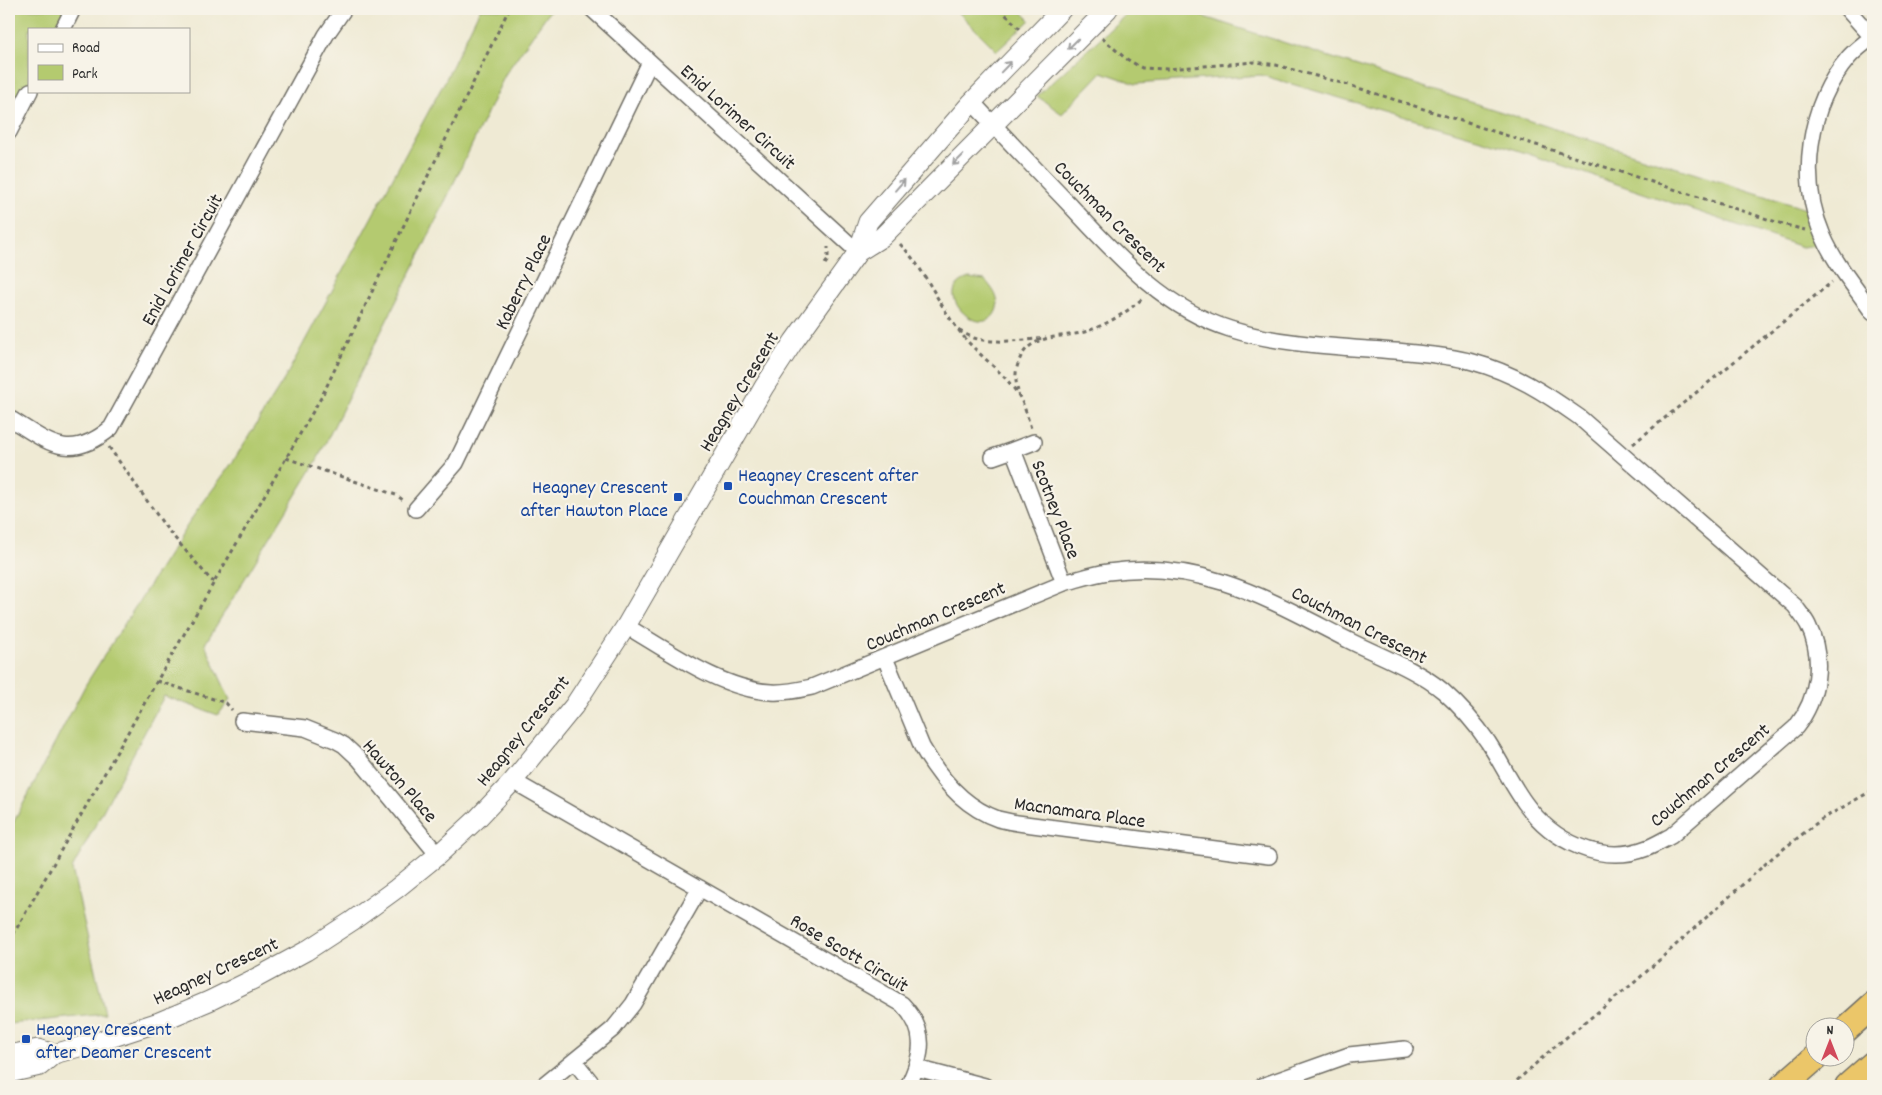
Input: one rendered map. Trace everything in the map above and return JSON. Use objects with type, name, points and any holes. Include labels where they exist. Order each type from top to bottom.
[{"type":"highway","points":[[1854,1022],[1873,1005]]},
{"type":"highway","points":[[1848,1086],[1873,1064]]},
{"type":"highway","points":[[1783,1086],[1804,1068]]},
{"type":"street","points":[[64,28],[73,9]]},
{"type":"street","name":"Enid Lorimer Circuit","points":[[9,418],[44,440],[61,446],[79,446],[96,440],[116,420],[326,35],[344,9]]},
{"type":"street","name":"Enid Lorimer Circuit","points":[[592,9],[858,252]]},
{"type":"street","name":"Heagney Crescent","points":[[9,1073],[40,1066],[54,1054],[159,1022],[209,1001],[306,951],[352,922],[396,889],[438,855],[477,819],[513,780],[574,706],[626,626],[764,387],[794,341],[858,252],[868,222],[972,102],[1062,9]]},
{"type":"street","name":"Heagney Crescent","points":[[858,252],[882,237],[1108,9]]},
{"type":"street","points":[[1848,9],[1873,37],[1850,56],[1832,80],[1824,95],[1814,125],[1809,158],[1811,191],[1824,238],[1844,272],[1873,313]]},
{"type":"street","name":"Kaberry Place","points":[[416,509],[456,463],[650,62]]},
{"type":"street","points":[[9,132],[29,92]]},
{"type":"street","name":"Couchman Crescent","points":[[626,626],[712,675],[739,687],[768,692],[783,692],[812,687],[1064,582],[1108,572],[1153,569],[1176,571],[1220,580],[1263,597],[1414,673],[1441,690],[1466,712],[1487,740],[1525,804],[1545,826],[1580,848],[1606,854],[1620,854],[1646,849],[1671,836],[1796,728],[1803,718],[1813,697],[1818,673],[1816,648],[1808,625],[1795,606],[1579,418],[1546,393],[1510,374],[1472,362],[1434,355],[1267,339],[1228,329],[1191,312],[1152,287],[1124,262],[972,102]]},
{"type":"street","name":"Scotney Place","points":[[993,457],[1034,442]]},
{"type":"street","name":"Scotney Place","points":[[1013,450],[1064,582]]},
{"type":"street","name":"Macnamara Place","points":[[885,658],[922,747],[930,761],[949,786],[972,805],[997,818],[1025,824],[1269,856]]},
{"type":"street","name":"Hawton Place","points":[[242,721],[305,728],[344,745],[359,759],[438,855]]},
{"type":"street","name":"Rose Scott Circuit","points":[[513,780],[902,1004],[912,1014],[919,1028],[922,1045],[917,1068],[908,1086]]},
{"type":"street","points":[[543,1086],[613,1029],[633,1004],[700,888]]},
{"type":"street","name":"Heagney Crescent","points":[[9,1054],[38,1049],[54,1054]]},
{"type":"street","points":[[1262,1086],[1349,1055],[1405,1050]]},
{"type":"street","points":[[574,1062],[594,1086]]},
{"type":"street","points":[[917,1068],[986,1086]]},
{"type":"path","points":[[9,942],[322,396],[510,9]]},
{"type":"path","points":[[1000,9],[1031,41]]},
{"type":"path","points":[[1098,35],[1125,58],[1142,68],[1167,69],[1255,62],[1276,65],[1410,103],[1786,226],[1811,231],[1820,228]]},
{"type":"path","points":[[888,231],[921,267],[942,308],[959,330],[1018,394]]},
{"type":"path","points":[[820,272],[828,260],[828,244]]},
{"type":"path","points":[[1621,454],[1844,272]]},
{"type":"path","points":[[959,330],[973,338],[1011,340],[1052,337],[1088,331],[1114,319],[1133,307],[1147,295],[1152,287]]},
{"type":"path","points":[[1034,442],[1036,441],[1018,394],[1016,368],[1023,352],[1031,344],[1052,337]]},
{"type":"path","points":[[102,436],[167,529],[214,582]]},
{"type":"path","points":[[286,458],[396,495],[416,509]]},
{"type":"path","points":[[157,681],[226,703],[242,721]]},
{"type":"path","points":[[1511,1086],[1552,1049],[1635,982],[1773,857],[1822,819],[1873,790]]},
{"type":"green space","points":[[9,9],[73,9],[64,28],[28,28],[29,92],[9,132]]},
{"type":"green space","points":[[480,9],[551,9],[506,73],[421,252],[316,462],[205,644],[230,700],[218,715],[164,696],[72,869],[105,1014],[9,1024],[9,831],[86,684],[194,515],[232,463],[285,378],[445,81]]},
{"type":"green space","points":[[955,9],[1019,9],[1030,20],[997,51]]},
{"type":"green space","points":[[1132,9],[1179,9],[1806,209],[1817,245],[1802,247],[1508,147],[1261,75],[1136,84],[1102,72],[1062,114],[1037,96]]},
{"type":"green space","points":[[969,278],[985,280],[997,298],[996,311],[989,319],[980,321],[970,318],[956,303],[954,293],[958,284]]},
{"type":"place","name":"Heagney Crescent after Couchman Crescent","points":[[728,486]]},
{"type":"place","name":"Heagney Crescent after Hawton Place","points":[[678,497]]},
{"type":"place","name":"Heagney Crescent after Deamer Crescent","points":[[26,1039]]}]
